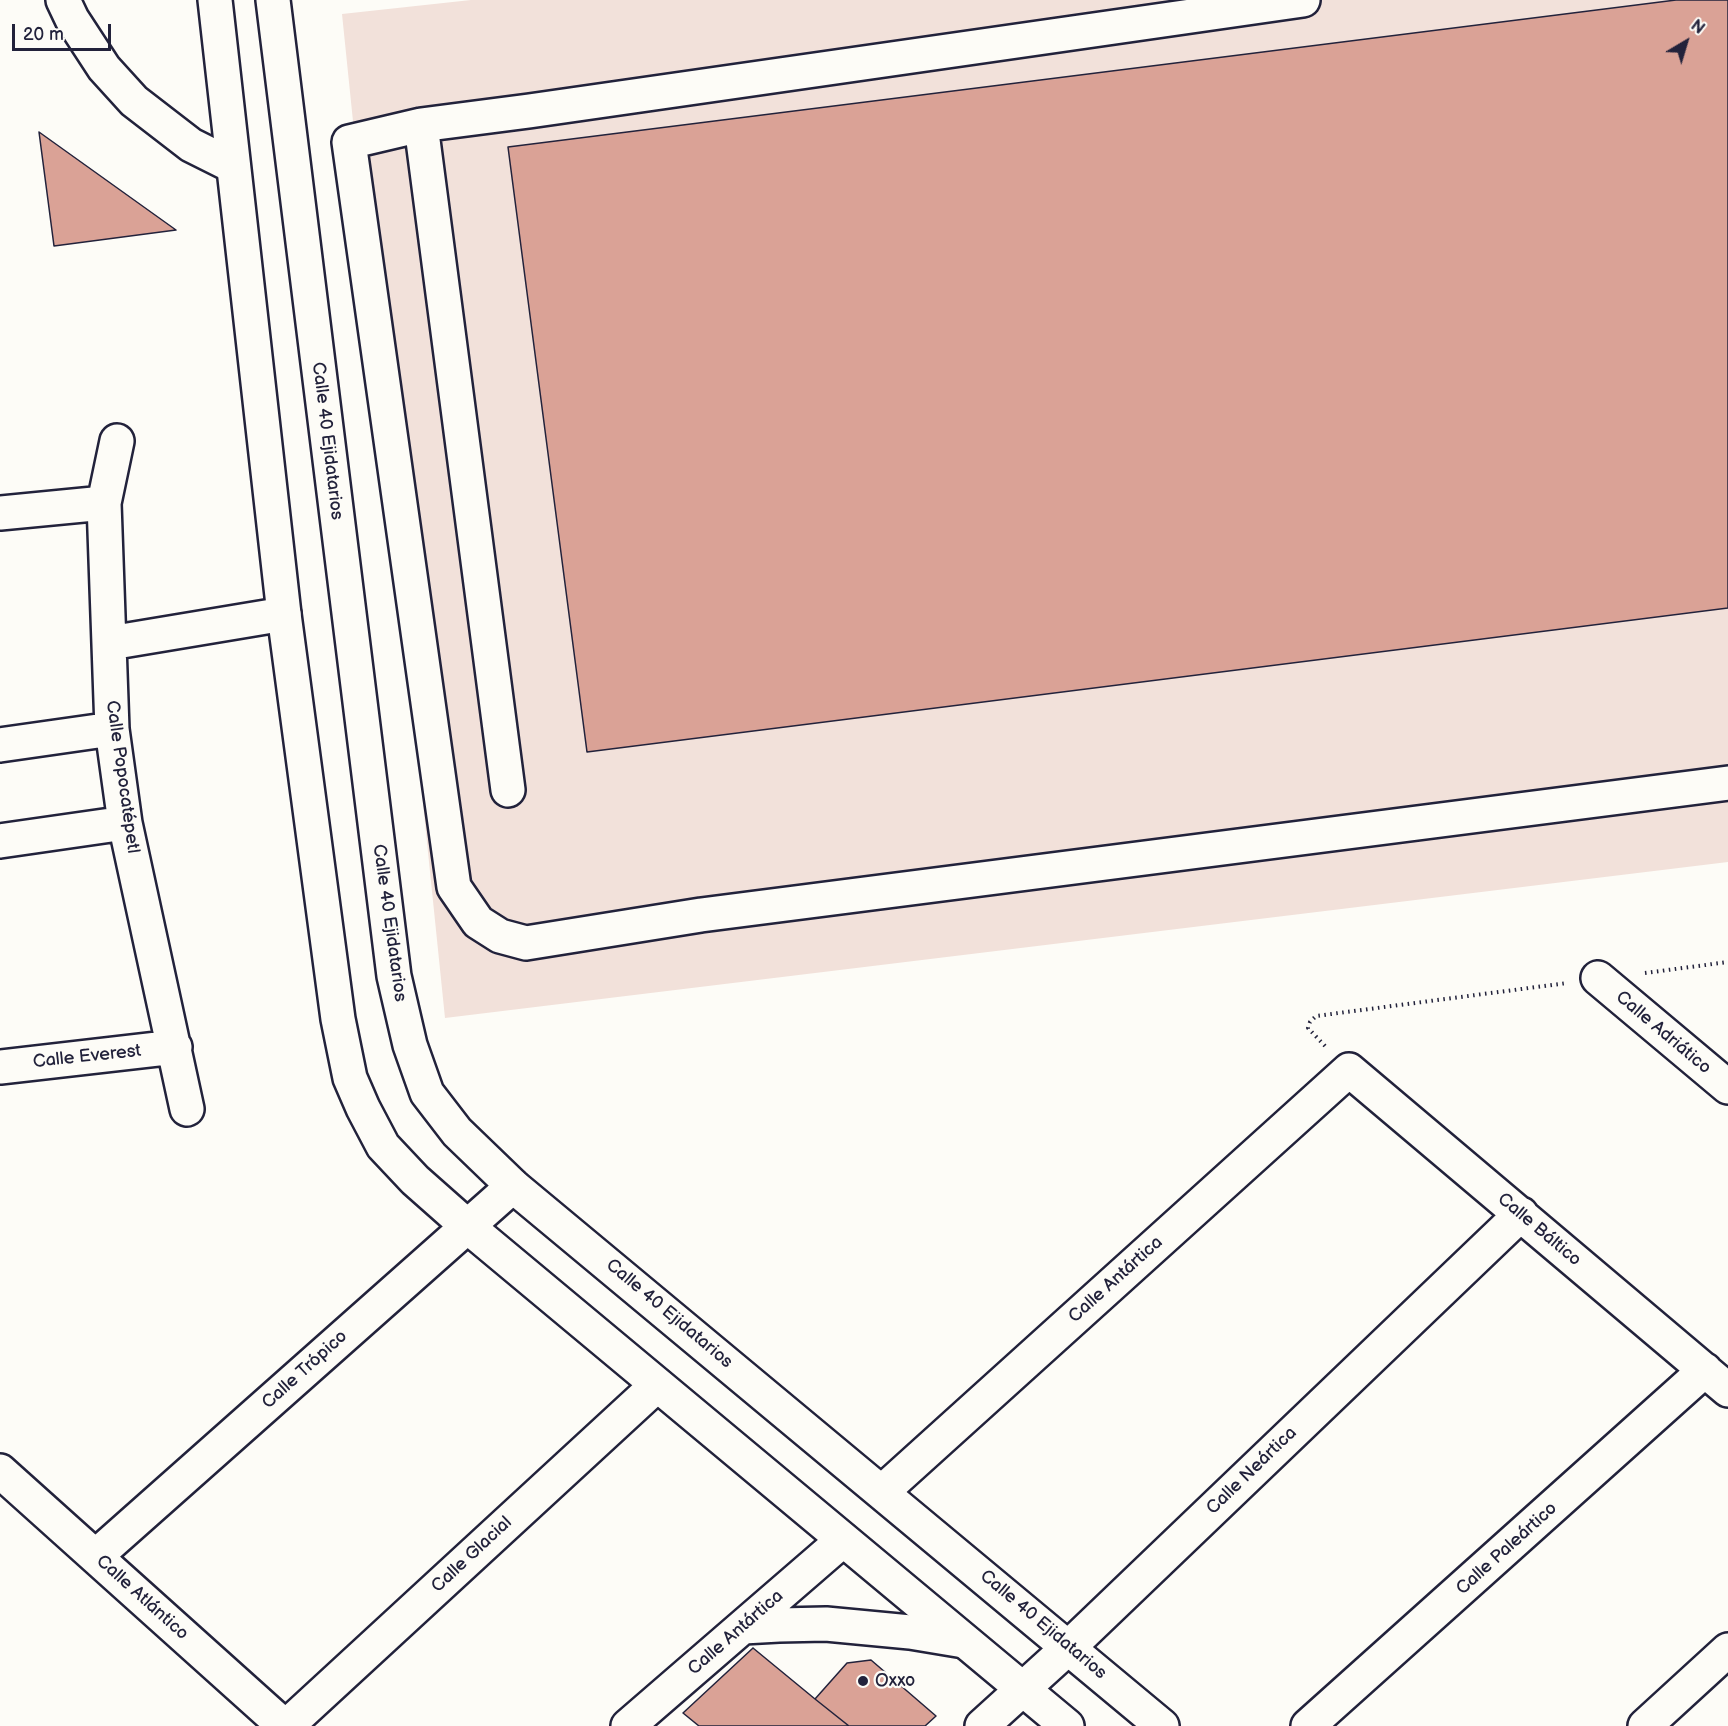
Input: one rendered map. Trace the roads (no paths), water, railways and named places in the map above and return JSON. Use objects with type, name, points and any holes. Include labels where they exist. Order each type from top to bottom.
[{"type":"street","points":[[63,0],[72,19],[104,68],[134,101],[191,145],[233,166]]},
{"type":"street","points":[[215,0],[284,614],[338,1019],[350,1078],[363,1108],[383,1146],[415,1180],[467,1226],[1066,1726]]},
{"type":"street","name":"Calle 40 Ejidatarios","points":[[273,0],[394,976],[410,1045],[427,1093],[457,1132],[513,1185],[883,1491],[1162,1726]]},
{"type":"street","points":[[1303,0],[422,125],[349,142],[454,887],[478,922],[500,936],[526,943],[701,915],[1728,783]]},
{"type":"street","points":[[422,125],[508,790]]},
{"type":"street","name":"Calle Popocatépetl","points":[[117,441],[105,503],[112,729],[125,823],[187,1109]]},
{"type":"street","points":[[0,513],[105,503]]},
{"type":"street","points":[[110,643],[284,614]]},
{"type":"street","points":[[0,745],[112,729]]},
{"type":"street","points":[[0,841],[125,823]]},
{"type":"street","name":"Calle Adriático","points":[[1599,978],[1728,1087]]},
{"type":"street","name":"Calle Everest","points":[[0,1067],[175,1047]]},
{"type":"street","name":"Calle Báltico","points":[[1349,1070],[1717,1380]]},
{"type":"street","name":"Calle Antártica","points":[[883,1491],[1349,1070]]},
{"type":"street","name":"Calle Trópico","points":[[96,1556],[513,1185]]},
{"type":"street","name":"Calle Neártica","points":[[982,1726],[1069,1647],[1521,1214]]},
{"type":"street","name":"Calle Paleártico","points":[[1308,1726],[1717,1380]]},
{"type":"street","name":"Calle Glacial","points":[[286,1726],[657,1384]]},
{"type":"street","name":"Calle Atlántico","points":[[0,1471],[286,1726]]},
{"type":"street","name":"Calle Antártica","points":[[628,1726],[843,1540]]},
{"type":"street","points":[[743,1627],[826,1624],[910,1632],[964,1641]]},
{"type":"street","points":[[1645,1726],[1728,1650]]},
{"type":"place","name":"Oxxo","points":[[863,1681]]}]
